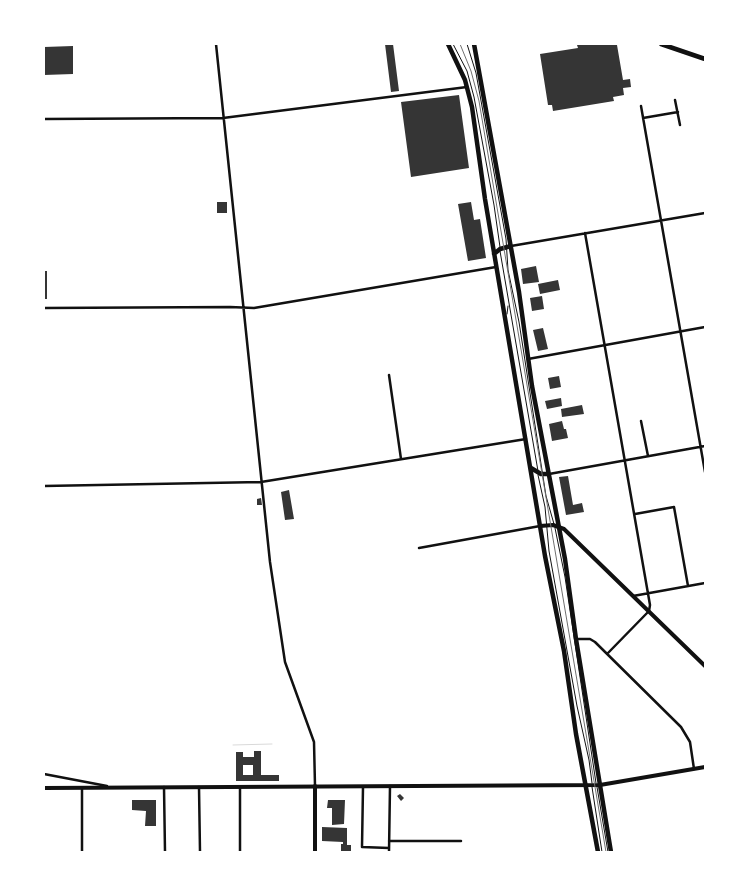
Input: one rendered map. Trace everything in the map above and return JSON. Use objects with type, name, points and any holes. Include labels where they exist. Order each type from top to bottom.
[{"type":"main road","points":[[448,44],[467,87],[474,117],[505,321],[550,585],[564,652],[584,784],[598,852]]},
{"type":"main road","points":[[474,44],[546,474],[557,526],[576,639],[596,784],[609,852]]},
{"type":"main road","points":[[661,44],[705,59]]},
{"type":"main road","points":[[494,254],[500,249],[509,246]]},
{"type":"main road","points":[[530,467],[538,473],[546,474]]},
{"type":"main road","points":[[540,526],[557,526],[705,666]]},
{"type":"main road","points":[[44,788],[596,784],[705,767]]},
{"type":"main road","points":[[315,786],[315,852]]},
{"type":"street","points":[[216,44],[242,308],[270,562],[285,662],[314,742],[315,786]]},
{"type":"street","points":[[44,119],[223,118],[467,87]]},
{"type":"street","points":[[676,100],[680,125]]},
{"type":"street","points":[[641,106],[705,472]]},
{"type":"street","points":[[643,118],[678,112]]},
{"type":"street","points":[[509,246],[705,212]]},
{"type":"street","points":[[585,233],[648,594],[649,611],[608,653]]},
{"type":"street","points":[[44,308],[254,308],[496,267]]},
{"type":"street","points":[[528,359],[705,327]]},
{"type":"street","points":[[390,375],[400,459]]},
{"type":"street","points":[[641,421],[648,456]]},
{"type":"street","points":[[44,486],[262,482],[526,439]]},
{"type":"street","points":[[546,474],[705,446]]},
{"type":"street","points":[[634,514],[674,507],[688,586]]},
{"type":"street","points":[[418,548],[540,526]]},
{"type":"street","points":[[633,596],[705,583]]},
{"type":"street","points":[[576,639],[586,639],[595,642],[681,726],[690,742],[694,769]]},
{"type":"street","points":[[44,774],[114,788]]},
{"type":"street","points":[[389,852],[390,785]]},
{"type":"street","points":[[363,786],[362,847],[389,848]]},
{"type":"street","points":[[164,787],[165,852]]},
{"type":"street","points":[[199,787],[200,852]]},
{"type":"street","points":[[240,787],[240,852]]},
{"type":"street","points":[[82,788],[82,852]]},
{"type":"street","points":[[389,841],[461,841]]},
{"type":"lane","points":[[454,44],[467,71],[474,97],[544,500],[549,551],[578,706],[596,784]]},
{"type":"lane","points":[[467,44],[476,73],[509,246],[508,270],[546,474]]},
{"type":"lane","points":[[505,321],[509,303]]},
{"type":"lane","points":[[557,526],[596,784],[602,852]]},
{"type":"building","points":[[385,44],[393,44],[399,91],[391,92]]},
{"type":"building","points":[[577,45],[617,45],[623,80],[630,79],[631,87],[623,88],[624,95],[613,97],[614,101],[553,111],[552,105],[548,105],[540,54],[578,48]]},
{"type":"building","points":[[73,46],[73,74],[44,75],[44,47]]},
{"type":"building","points":[[459,95],[469,168],[411,177],[401,102]]},
{"type":"building","points":[[217,202],[227,202],[227,213],[217,213]]},
{"type":"building","points":[[471,202],[474,220],[480,219],[486,258],[468,261],[458,204]]},
{"type":"building","points":[[536,266],[539,282],[523,284],[521,269]]},
{"type":"building","points":[[44,271],[47,271],[47,299],[44,299]]},
{"type":"building","points":[[558,280],[560,290],[540,294],[538,284]]},
{"type":"building","points":[[542,296],[544,309],[532,311],[530,298]]},
{"type":"building","points":[[543,328],[548,349],[538,351],[533,330]]},
{"type":"building","points":[[559,376],[561,387],[550,389],[548,378]]},
{"type":"building","points":[[561,398],[562,406],[547,409],[545,401]]},
{"type":"building","points":[[582,405],[584,414],[562,417],[561,409]]},
{"type":"building","points":[[562,421],[568,438],[552,441],[549,424]]},
{"type":"building","points":[[568,476],[573,505],[582,503],[584,512],[566,515],[559,477]]},
{"type":"building","points":[[289,490],[294,519],[285,520],[281,492]]},
{"type":"building","points":[[261,498],[262,505],[257,505],[257,499]]},
{"type":"building","points":[[254,751],[261,751],[261,775],[279,775],[279,781],[236,781],[236,752],[243,752],[243,757],[254,757]],"holes":[[[243,765],[253,765],[253,775],[243,775]]]},
{"type":"building","points":[[400,794],[404,798],[401,801],[397,796]]},
{"type":"building","points":[[132,800],[156,800],[156,826],[145,826],[146,811],[132,810]]},
{"type":"building","points":[[328,800],[345,800],[344,824],[332,825],[332,808],[327,808]]},
{"type":"building","points":[[322,827],[347,828],[347,845],[351,845],[351,852],[341,852],[341,844],[343,842],[322,841]]},
{"type":"waterway","points":[[233,745],[272,744]]},
{"type":"railway","points":[[460,44],[471,71],[479,101],[606,852]]}]
